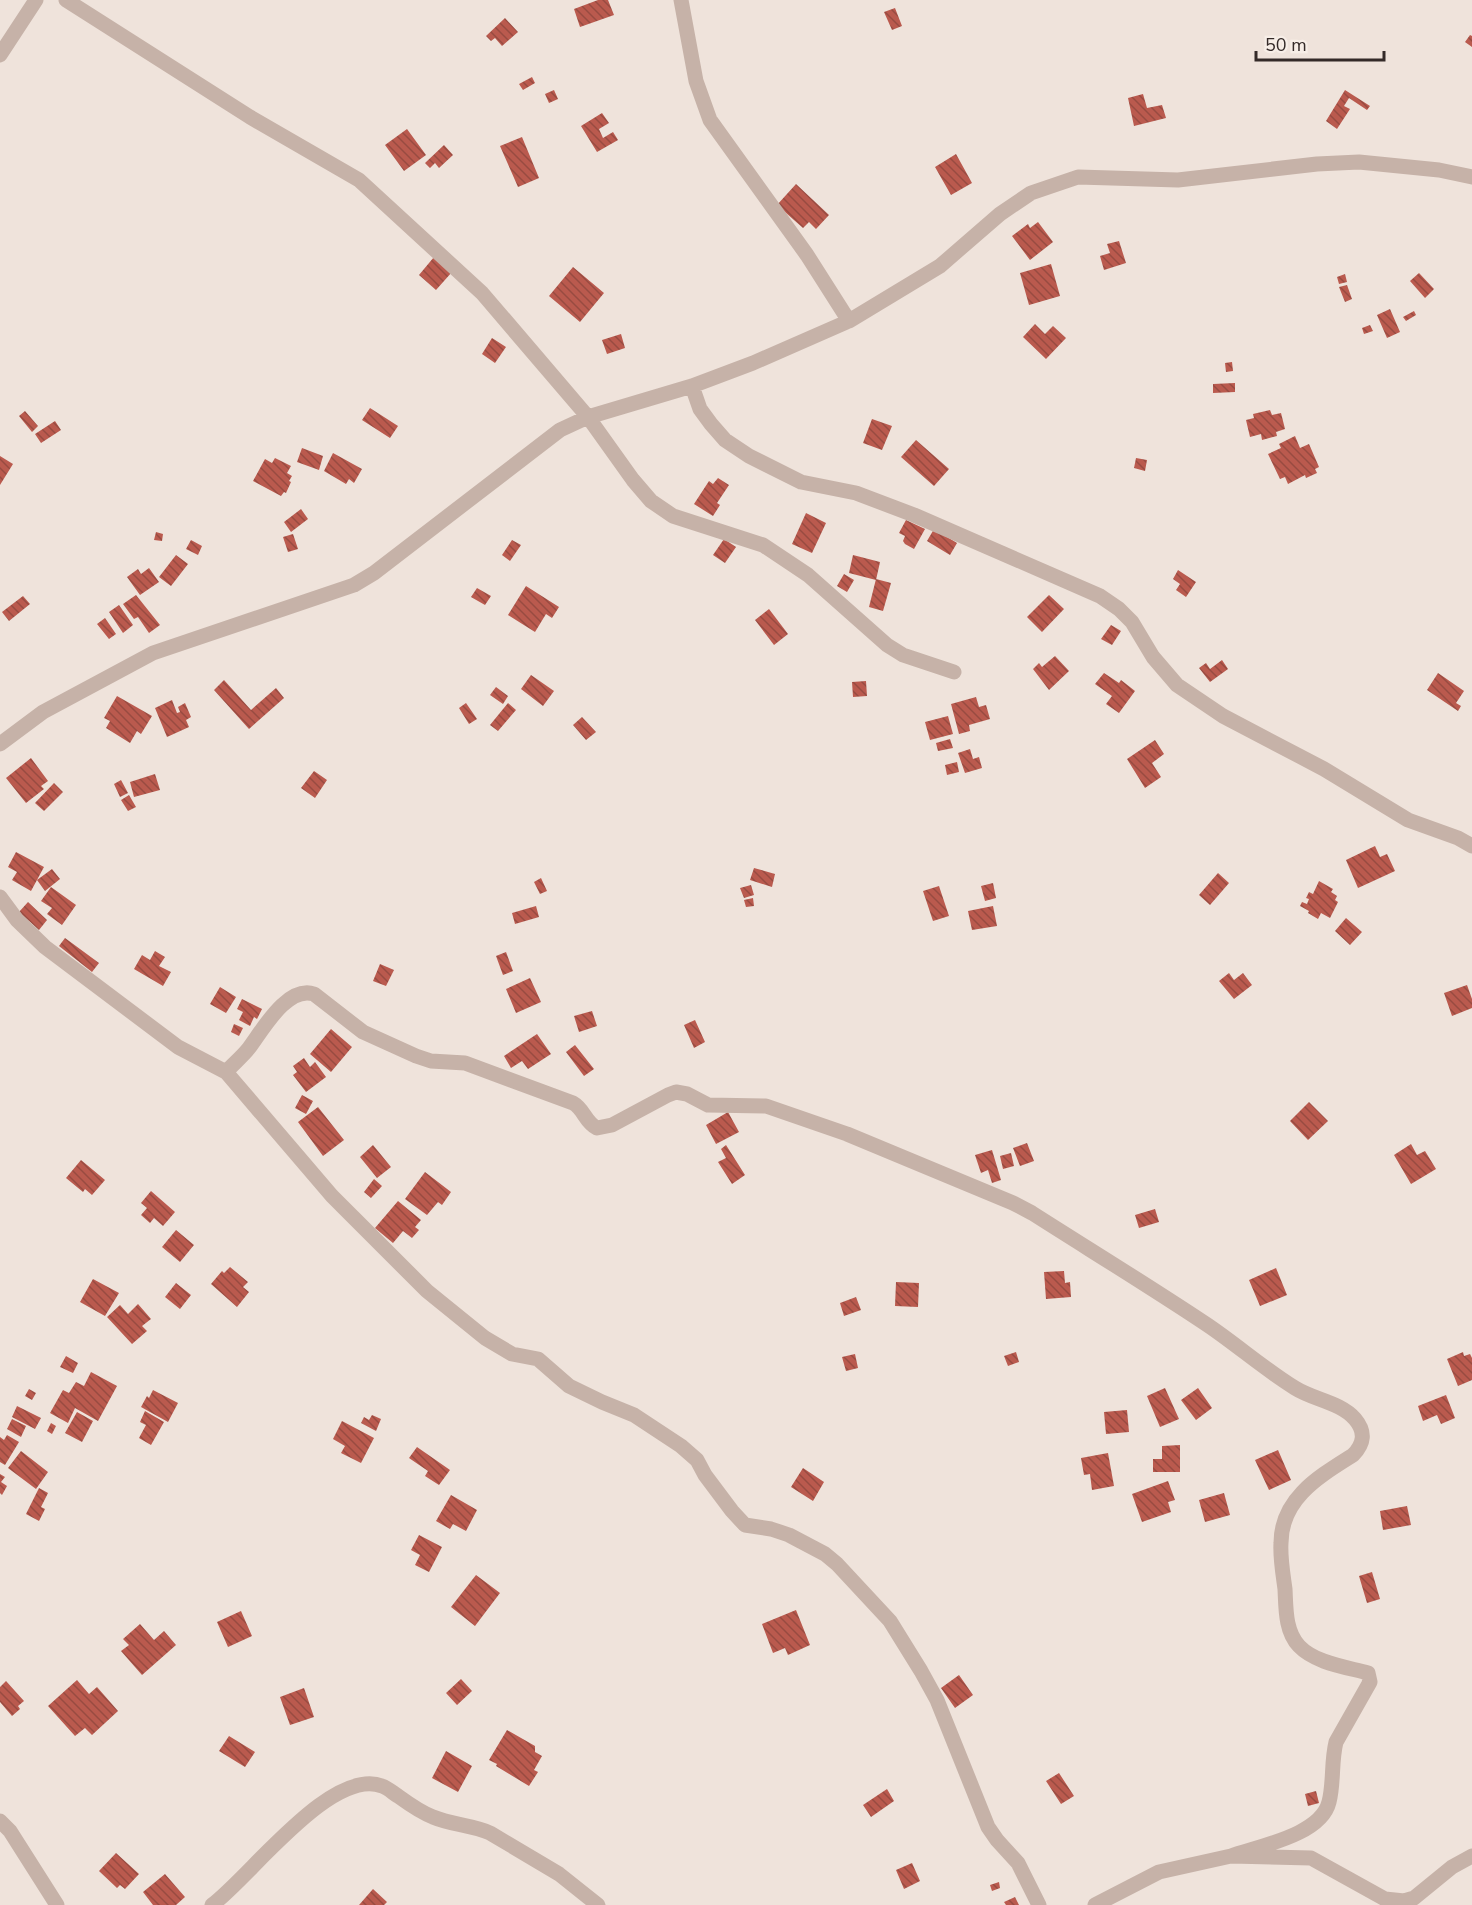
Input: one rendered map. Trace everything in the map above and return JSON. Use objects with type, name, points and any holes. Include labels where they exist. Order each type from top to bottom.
[{"type":"street","points":[[0,55],[36,0]]},
{"type":"street","points":[[66,0],[250,117],[359,180],[482,293],[588,417],[633,480],[651,501],[673,516],[764,544],[808,575],[887,645],[903,655],[954,672]]},
{"type":"street","points":[[681,0],[696,81],[710,120],[807,255],[849,321]]},
{"type":"street","points":[[0,744],[43,712],[153,652],[354,585],[374,573],[560,430],[588,417],[692,386],[753,363],[849,321],[940,266],[1000,214],[1031,193],[1078,177],[1178,180],[1317,164],[1359,162],[1439,170],[1472,177]]},
{"type":"street","points":[[692,386],[700,409],[711,424],[725,440],[749,456],[801,482],[856,493],[914,514],[1100,596],[1119,609],[1132,622],[1153,657],[1177,685],[1223,716],[1324,769],[1408,820],[1458,838],[1472,846]]},
{"type":"street","points":[[0,897],[17,920],[45,947],[178,1047],[226,1072],[332,1196],[427,1291],[485,1338],[519,1356],[531,1356],[538,1359],[569,1386],[634,1414],[681,1446],[697,1460],[705,1475],[745,1525],[771,1529],[789,1535],[825,1554],[837,1564],[890,1621],[921,1671],[937,1700],[988,1827],[1018,1863],[1039,1905]]},
{"type":"street","points":[[226,1072],[250,1047],[273,1015],[293,999],[308,992],[314,994],[363,1032],[416,1056],[431,1060],[465,1063],[562,1098],[578,1106],[587,1121],[597,1128],[612,1125],[676,1092],[687,1094],[708,1106],[766,1106],[847,1134],[1013,1203],[1206,1324],[1296,1388],[1349,1413],[1361,1427],[1363,1441],[1353,1455],[1312,1481],[1294,1502],[1282,1528],[1281,1554],[1288,1623],[1294,1638],[1300,1647],[1314,1657],[1368,1673],[1370,1683],[1336,1742],[1330,1801],[1322,1817],[1304,1831],[1231,1856],[1159,1872],[1095,1905]]},
{"type":"street","points":[[212,1905],[226,1894],[302,1818],[328,1798],[357,1786],[370,1785],[382,1786],[434,1818],[480,1828],[490,1833],[559,1874],[598,1905]]},
{"type":"street","points":[[0,1821],[10,1831],[57,1905]]},
{"type":"street","points":[[1231,1856],[1311,1858],[1386,1899],[1404,1901],[1414,1898],[1452,1867],[1472,1856]]},
{"type":"building","points":[[598,0],[608,0],[614,15],[580,27],[574,9]]},
{"type":"building","points":[[895,8],[902,26],[892,30],[884,12]]},
{"type":"building","points":[[505,18],[518,32],[502,46],[495,38],[491,41],[486,36]]},
{"type":"building","points":[[1470,35],[1472,36],[1472,47],[1465,42]]},
{"type":"building","points":[[532,77],[535,83],[523,90],[519,84]]},
{"type":"building","points":[[554,90],[558,99],[549,103],[545,94]]},
{"type":"building","points":[[1345,90],[1370,106],[1367,110],[1349,98],[1344,106],[1350,109],[1337,129],[1326,121]]},
{"type":"building","points":[[1143,94],[1147,108],[1162,105],[1166,118],[1134,126],[1128,98]]},
{"type":"building","points":[[602,113],[609,123],[599,129],[603,138],[613,132],[618,140],[597,152],[581,126]]},
{"type":"building","points":[[407,129],[426,155],[404,171],[385,145]]},
{"type":"building","points":[[522,137],[539,178],[518,187],[500,146]]},
{"type":"building","points":[[444,145],[453,155],[439,168],[435,163],[430,168],[425,163]]},
{"type":"building","points":[[956,154],[972,183],[951,195],[935,167]]},
{"type":"building","points":[[796,184],[829,215],[816,229],[809,222],[803,228],[777,205]]},
{"type":"building","points":[[1038,222],[1053,242],[1030,260],[1012,236],[1028,224],[1030,228]]},
{"type":"building","points":[[1119,241],[1126,263],[1104,270],[1100,256],[1110,253],[1107,244]]},
{"type":"building","points":[[434,257],[452,272],[436,290],[419,275]]},
{"type":"building","points":[[1051,264],[1060,296],[1029,305],[1020,273]]},
{"type":"building","points":[[573,267],[604,293],[580,322],[549,296]]},
{"type":"building","points":[[1419,273],[1434,289],[1425,298],[1410,281]]},
{"type":"building","points":[[1345,274],[1347,282],[1339,284],[1337,277]]},
{"type":"building","points":[[1347,285],[1352,299],[1345,302],[1339,287]]},
{"type":"building","points":[[1390,309],[1400,332],[1387,338],[1377,315]]},
{"type":"building","points":[[1414,311],[1416,315],[1406,321],[1403,317]]},
{"type":"building","points":[[1035,324],[1045,334],[1053,326],[1066,338],[1046,359],[1023,337]]},
{"type":"building","points":[[1370,325],[1373,331],[1364,334],[1362,328]]},
{"type":"building","points":[[621,334],[625,348],[607,354],[602,340]]},
{"type":"building","points":[[492,338],[506,347],[495,363],[482,354]]},
{"type":"building","points":[[1232,362],[1233,371],[1226,372],[1225,363]]},
{"type":"building","points":[[1235,383],[1235,392],[1213,393],[1213,384]]},
{"type":"building","points":[[370,408],[398,426],[390,438],[362,420]]},
{"type":"building","points":[[1270,410],[1272,415],[1281,413],[1285,429],[1276,432],[1277,436],[1262,440],[1261,434],[1250,437],[1246,420],[1254,418],[1253,414]]},
{"type":"building","points":[[25,411],[38,426],[32,432],[19,416]]},
{"type":"building","points":[[872,419],[892,426],[882,450],[863,443]]},
{"type":"building","points":[[55,421],[61,430],[41,443],[35,434]]},
{"type":"building","points":[[1295,436],[1300,448],[1309,444],[1319,467],[1315,469],[1317,473],[1306,478],[1305,475],[1288,484],[1285,477],[1280,479],[1268,454],[1281,448],[1279,444]]},
{"type":"building","points":[[916,440],[949,469],[934,486],[901,457]]},
{"type":"building","points":[[302,448],[323,456],[319,470],[297,462]]},
{"type":"building","points":[[333,453],[362,469],[354,483],[349,479],[346,484],[324,471]]},
{"type":"building","points":[[0,456],[13,464],[0,485]]},
{"type":"building","points":[[275,458],[291,466],[287,473],[292,476],[289,481],[291,482],[286,493],[284,492],[281,496],[253,481],[265,459],[272,463]]},
{"type":"building","points":[[1136,458],[1147,460],[1145,471],[1134,468]]},
{"type":"building","points":[[718,478],[729,485],[717,503],[720,505],[713,516],[694,504],[709,481],[713,484]]},
{"type":"building","points":[[301,509],[308,519],[291,532],[284,522]]},
{"type":"building","points":[[806,513],[826,523],[812,553],[792,544]]},
{"type":"building","points":[[906,520],[925,529],[914,549],[905,544],[903,541],[905,536],[899,533]]},
{"type":"building","points":[[934,529],[957,543],[950,555],[927,541]]},
{"type":"building","points":[[156,532],[163,534],[162,541],[154,540]]},
{"type":"building","points":[[293,534],[298,549],[288,552],[283,537]]},
{"type":"building","points":[[724,539],[736,547],[725,563],[713,555]]},
{"type":"building","points":[[191,540],[202,546],[198,555],[186,549]]},
{"type":"building","points":[[512,540],[521,545],[510,561],[502,555]]},
{"type":"building","points":[[176,555],[188,564],[171,586],[159,577]]},
{"type":"building","points":[[853,555],[880,562],[876,580],[849,573]]},
{"type":"building","points":[[149,568],[159,582],[140,595],[127,577],[138,569],[141,574]]},
{"type":"building","points":[[1178,570],[1196,582],[1186,597],[1176,590],[1180,584],[1173,579]]},
{"type":"building","points":[[844,574],[854,580],[847,592],[837,586]]},
{"type":"building","points":[[876,579],[891,583],[883,611],[869,607]]},
{"type":"building","points":[[526,586],[559,607],[552,618],[546,614],[535,632],[508,615]]},
{"type":"building","points":[[477,588],[491,596],[485,605],[471,597]]},
{"type":"building","points":[[136,595],[160,625],[149,633],[138,617],[134,619],[123,604]]},
{"type":"building","points":[[1049,595],[1064,609],[1042,632],[1027,617]]},
{"type":"building","points":[[23,596],[30,604],[9,621],[2,612]]},
{"type":"building","points":[[119,605],[133,625],[123,633],[109,612]]},
{"type":"building","points":[[769,609],[788,634],[774,645],[755,620]]},
{"type":"building","points":[[105,618],[116,634],[109,639],[97,624]]},
{"type":"building","points":[[1111,625],[1121,631],[1112,645],[1101,639]]},
{"type":"building","points":[[1055,656],[1069,671],[1049,690],[1033,669],[1039,663],[1042,667]]},
{"type":"building","points":[[1222,660],[1228,669],[1210,682],[1199,668],[1206,663],[1210,669]]},
{"type":"building","points":[[1104,673],[1119,683],[1121,680],[1135,691],[1119,713],[1106,704],[1112,696],[1095,684]]},
{"type":"building","points":[[1438,673],[1464,691],[1456,703],[1461,706],[1458,711],[1427,690]]},
{"type":"building","points":[[531,675],[554,691],[543,706],[521,689]]},
{"type":"building","points":[[224,680],[251,710],[276,688],[284,698],[249,729],[214,690]]},
{"type":"building","points":[[866,681],[867,696],[853,697],[852,682]]},
{"type":"building","points":[[496,687],[508,696],[503,704],[490,695]]},
{"type":"building","points":[[117,696],[152,716],[141,734],[137,731],[130,743],[106,728],[110,721],[104,718]]},
{"type":"building","points":[[976,697],[979,707],[986,705],[990,719],[969,725],[970,731],[959,734],[951,704]]},
{"type":"building","points":[[172,700],[177,713],[180,712],[178,707],[185,703],[191,717],[186,720],[189,727],[167,737],[155,708]]},
{"type":"building","points":[[466,703],[477,719],[469,724],[459,708]]},
{"type":"building","points":[[508,703],[516,710],[498,731],[490,725]]},
{"type":"building","points":[[948,716],[953,734],[930,740],[925,722]]},
{"type":"building","points":[[582,717],[596,732],[586,740],[573,725]]},
{"type":"building","points":[[950,739],[953,748],[938,751],[936,743]]},
{"type":"building","points":[[1155,740],[1164,754],[1152,763],[1161,777],[1145,788],[1127,759]]},
{"type":"building","points":[[970,749],[973,759],[979,757],[982,768],[965,773],[958,753]]},
{"type":"building","points":[[31,758],[48,781],[41,786],[44,789],[26,803],[6,778]]},
{"type":"building","points":[[957,762],[959,772],[947,775],[945,765]]},
{"type":"building","points":[[314,771],[327,780],[315,798],[301,788]]},
{"type":"building","points":[[155,774],[160,790],[134,797],[130,782]]},
{"type":"building","points":[[121,780],[128,793],[120,797],[114,784]]},
{"type":"building","points":[[54,783],[63,792],[44,811],[35,803]]},
{"type":"building","points":[[129,795],[136,807],[128,811],[121,800]]},
{"type":"building","points":[[1375,846],[1380,857],[1387,854],[1395,871],[1358,888],[1346,860]]},
{"type":"building","points":[[16,852],[44,867],[31,891],[12,880],[17,872],[8,867]]},
{"type":"building","points":[[754,868],[775,874],[772,887],[750,880]]},
{"type":"building","points":[[52,869],[60,879],[45,891],[37,880]]},
{"type":"building","points":[[1218,873],[1229,883],[1210,905],[1199,895]]},
{"type":"building","points":[[541,878],[547,891],[540,894],[534,882]]},
{"type":"building","points":[[1319,881],[1333,889],[1331,892],[1337,896],[1335,900],[1338,902],[1330,918],[1321,913],[1318,919],[1300,906],[1302,902],[1307,904],[1309,899],[1306,898],[1309,892],[1313,894]]},
{"type":"building","points":[[993,883],[996,898],[985,901],[981,886]]},
{"type":"building","points":[[751,885],[754,895],[744,898],[740,888]]},
{"type":"building","points":[[939,886],[949,916],[933,921],[923,891]]},
{"type":"building","points":[[51,887],[76,905],[62,925],[47,914],[52,908],[41,901]]},
{"type":"building","points":[[753,898],[754,906],[746,907],[744,900]]},
{"type":"building","points":[[28,902],[47,920],[39,930],[19,912]]},
{"type":"building","points":[[536,906],[539,917],[515,924],[512,913]]},
{"type":"building","points":[[993,906],[997,926],[972,930],[968,911]]},
{"type":"building","points":[[1346,918],[1362,932],[1350,945],[1335,931]]},
{"type":"building","points":[[65,938],[99,963],[92,972],[59,946]]},
{"type":"building","points":[[155,951],[165,957],[159,966],[171,972],[163,986],[134,969],[142,955],[150,960]]},
{"type":"building","points":[[506,952],[513,971],[503,975],[496,956]]},
{"type":"building","points":[[380,964],[394,970],[386,986],[373,981]]},
{"type":"building","points":[[1229,973],[1234,980],[1243,973],[1252,985],[1234,999],[1219,981]]},
{"type":"building","points":[[530,978],[541,1002],[516,1013],[506,989]]},
{"type":"building","points":[[1467,985],[1472,999],[1472,1008],[1452,1016],[1444,993]]},
{"type":"building","points":[[220,987],[236,997],[226,1013],[210,1004]]},
{"type":"building","points":[[242,999],[262,1009],[257,1019],[254,1017],[250,1026],[239,1020],[243,1012],[237,1009]]},
{"type":"building","points":[[592,1011],[597,1026],[579,1032],[574,1016]]},
{"type":"building","points":[[695,1020],[705,1042],[694,1048],[684,1025]]},
{"type":"building","points":[[234,1024],[243,1028],[239,1036],[231,1032]]},
{"type":"building","points":[[331,1029],[352,1047],[331,1072],[310,1054]]},
{"type":"building","points":[[537,1034],[551,1054],[528,1069],[522,1061],[511,1068],[504,1056]]},
{"type":"building","points":[[575,1045],[594,1069],[584,1076],[566,1052]]},
{"type":"building","points":[[304,1058],[310,1067],[315,1062],[326,1077],[306,1092],[293,1075],[297,1072],[293,1066]]},
{"type":"building","points":[[302,1095],[313,1101],[306,1114],[295,1108]]},
{"type":"building","points":[[1309,1102],[1328,1121],[1308,1140],[1290,1121]]},
{"type":"building","points":[[318,1107],[344,1140],[323,1156],[298,1122]]},
{"type":"building","points":[[728,1112],[739,1132],[716,1144],[706,1125]]},
{"type":"building","points":[[1027,1143],[1034,1161],[1020,1166],[1013,1148]]},
{"type":"building","points":[[1411,1144],[1417,1155],[1425,1151],[1436,1169],[1411,1184],[1394,1155]]},
{"type":"building","points":[[373,1145],[391,1167],[377,1178],[360,1157]]},
{"type":"building","points":[[726,1145],[745,1175],[732,1184],[718,1162],[726,1158],[721,1149]]},
{"type":"building","points":[[992,1150],[1001,1180],[992,1183],[988,1170],[981,1173],[975,1155]]},
{"type":"building","points":[[1011,1153],[1014,1166],[1003,1169],[1000,1156]]},
{"type":"building","points":[[81,1160],[105,1180],[92,1195],[85,1189],[83,1192],[66,1178]]},
{"type":"building","points":[[425,1172],[451,1192],[442,1205],[438,1202],[427,1215],[405,1199]]},
{"type":"building","points":[[374,1179],[382,1186],[371,1198],[364,1192]]},
{"type":"building","points":[[151,1191],[175,1212],[163,1226],[154,1218],[150,1223],[141,1215],[147,1208],[141,1203]]},
{"type":"building","points":[[398,1201],[421,1220],[415,1227],[419,1230],[412,1238],[403,1231],[393,1243],[375,1228]]},
{"type":"building","points":[[1155,1209],[1159,1222],[1139,1228],[1135,1215]]},
{"type":"building","points":[[176,1230],[194,1245],[180,1262],[162,1247]]},
{"type":"building","points":[[230,1267],[248,1282],[243,1287],[249,1292],[237,1307],[211,1284],[222,1271],[224,1273]]},
{"type":"building","points":[[1276,1268],[1287,1295],[1260,1306],[1249,1280]]},
{"type":"building","points":[[1064,1271],[1065,1283],[1070,1282],[1071,1297],[1046,1299],[1044,1272]]},
{"type":"building","points":[[93,1279],[119,1293],[105,1316],[80,1302]]},
{"type":"building","points":[[896,1282],[919,1283],[918,1307],[895,1306]]},
{"type":"building","points":[[176,1283],[191,1295],[180,1309],[165,1297]]},
{"type":"building","points":[[856,1297],[861,1310],[844,1316],[840,1303]]},
{"type":"building","points":[[138,1304],[151,1319],[142,1326],[147,1331],[132,1344],[107,1317],[120,1305],[128,1314]]},
{"type":"building","points":[[1016,1352],[1019,1362],[1008,1366],[1004,1356]]},
{"type":"building","points":[[1463,1352],[1464,1356],[1470,1354],[1472,1358],[1472,1380],[1458,1386],[1447,1359]]},
{"type":"building","points":[[855,1354],[858,1368],[846,1371],[842,1357]]},
{"type":"building","points":[[66,1356],[78,1363],[73,1373],[60,1367]]},
{"type":"building","points":[[91,1372],[117,1386],[98,1421],[75,1408],[68,1423],[50,1413],[63,1390],[69,1393],[76,1382],[84,1386]]},
{"type":"building","points":[[1165,1388],[1179,1419],[1160,1427],[1147,1396]]},
{"type":"building","points":[[1198,1388],[1212,1408],[1196,1420],[1181,1400]]},
{"type":"building","points":[[29,1389],[36,1393],[32,1400],[25,1396]]},
{"type":"building","points":[[153,1390],[178,1403],[168,1422],[141,1407]]},
{"type":"building","points":[[1446,1395],[1455,1418],[1441,1424],[1437,1415],[1423,1421],[1418,1406]]},
{"type":"building","points":[[17,1406],[41,1418],[35,1429],[12,1417]]},
{"type":"building","points":[[1127,1410],[1129,1432],[1106,1434],[1104,1412]]},
{"type":"building","points":[[145,1411],[164,1422],[151,1445],[139,1438],[146,1425],[140,1422]]},
{"type":"building","points":[[77,1412],[93,1421],[82,1442],[65,1433]]},
{"type":"building","points":[[372,1415],[381,1419],[376,1431],[361,1423],[364,1417],[369,1420]]},
{"type":"building","points":[[12,1419],[26,1426],[21,1437],[7,1429]]},
{"type":"building","points":[[342,1421],[374,1438],[361,1463],[341,1453],[345,1446],[333,1439]]},
{"type":"building","points":[[51,1423],[56,1426],[52,1434],[47,1431]]},
{"type":"building","points":[[7,1435],[19,1442],[5,1465],[0,1462],[0,1437],[4,1440]]},
{"type":"building","points":[[1180,1445],[1180,1472],[1153,1472],[1153,1459],[1162,1459],[1162,1446]]},
{"type":"building","points":[[417,1447],[450,1470],[439,1485],[425,1476],[428,1471],[409,1458]]},
{"type":"building","points":[[1278,1450],[1291,1480],[1269,1490],[1255,1460]]},
{"type":"building","points":[[21,1451],[48,1472],[36,1489],[8,1468]]},
{"type":"building","points":[[1108,1453],[1114,1486],[1092,1490],[1090,1474],[1084,1475],[1081,1458]]},
{"type":"building","points":[[803,1468],[824,1482],[813,1501],[791,1487]]},
{"type":"building","points":[[0,1474],[5,1477],[1,1482],[7,1486],[2,1495],[0,1493]]},
{"type":"building","points":[[1168,1481],[1175,1500],[1168,1502],[1171,1512],[1142,1522],[1132,1494]]},
{"type":"building","points":[[39,1488],[48,1493],[41,1507],[45,1509],[39,1521],[26,1514]]},
{"type":"building","points":[[1224,1493],[1230,1515],[1205,1522],[1199,1500]]},
{"type":"building","points":[[451,1495],[477,1510],[466,1531],[453,1524],[450,1529],[436,1521]]},
{"type":"building","points":[[1407,1506],[1411,1525],[1383,1530],[1380,1511]]},
{"type":"building","points":[[419,1535],[442,1547],[429,1572],[415,1565],[420,1555],[411,1550]]},
{"type":"building","points":[[1372,1572],[1380,1599],[1367,1603],[1359,1576]]},
{"type":"building","points":[[476,1575],[500,1593],[475,1626],[451,1607]]},
{"type":"building","points":[[796,1610],[810,1645],[788,1655],[785,1648],[773,1653],[762,1624]]},
{"type":"building","points":[[241,1611],[252,1636],[228,1647],[217,1622]]},
{"type":"building","points":[[140,1624],[154,1640],[164,1631],[176,1645],[142,1675],[121,1651],[129,1645],[123,1639]]},
{"type":"building","points":[[959,1675],[973,1695],[955,1708],[941,1688]]},
{"type":"building","points":[[461,1679],[472,1691],[457,1705],[446,1693]]},
{"type":"building","points":[[77,1680],[89,1694],[97,1687],[118,1711],[92,1735],[85,1728],[75,1736],[48,1706]]},
{"type":"building","points":[[6,1681],[24,1701],[18,1706],[20,1709],[12,1716],[0,1702],[0,1687]]},
{"type":"building","points":[[304,1688],[314,1717],[290,1725],[280,1697]]},
{"type":"building","points":[[507,1730],[535,1746],[535,1752],[542,1756],[534,1770],[538,1772],[529,1786],[489,1760]]},
{"type":"building","points":[[229,1736],[255,1752],[245,1767],[219,1751]]},
{"type":"building","points":[[446,1751],[472,1766],[458,1792],[432,1778]]},
{"type":"building","points":[[1059,1773],[1074,1796],[1061,1804],[1046,1781]]},
{"type":"building","points":[[887,1789],[894,1801],[871,1817],[863,1805]]},
{"type":"building","points":[[1316,1791],[1319,1803],[1308,1806],[1305,1794]]},
{"type":"building","points":[[116,1853],[139,1874],[125,1889],[120,1885],[117,1888],[99,1871]]},
{"type":"building","points":[[912,1863],[920,1881],[904,1889],[896,1870]]},
{"type":"building","points":[[165,1874],[185,1897],[176,1905],[153,1905],[143,1892]]},
{"type":"building","points":[[999,1882],[1000,1888],[992,1891],[990,1885]]},
{"type":"building","points":[[373,1889],[387,1902],[384,1905],[359,1905]]},
{"type":"building","points":[[1015,1897],[1019,1905],[1006,1905],[1004,1902]]}]
